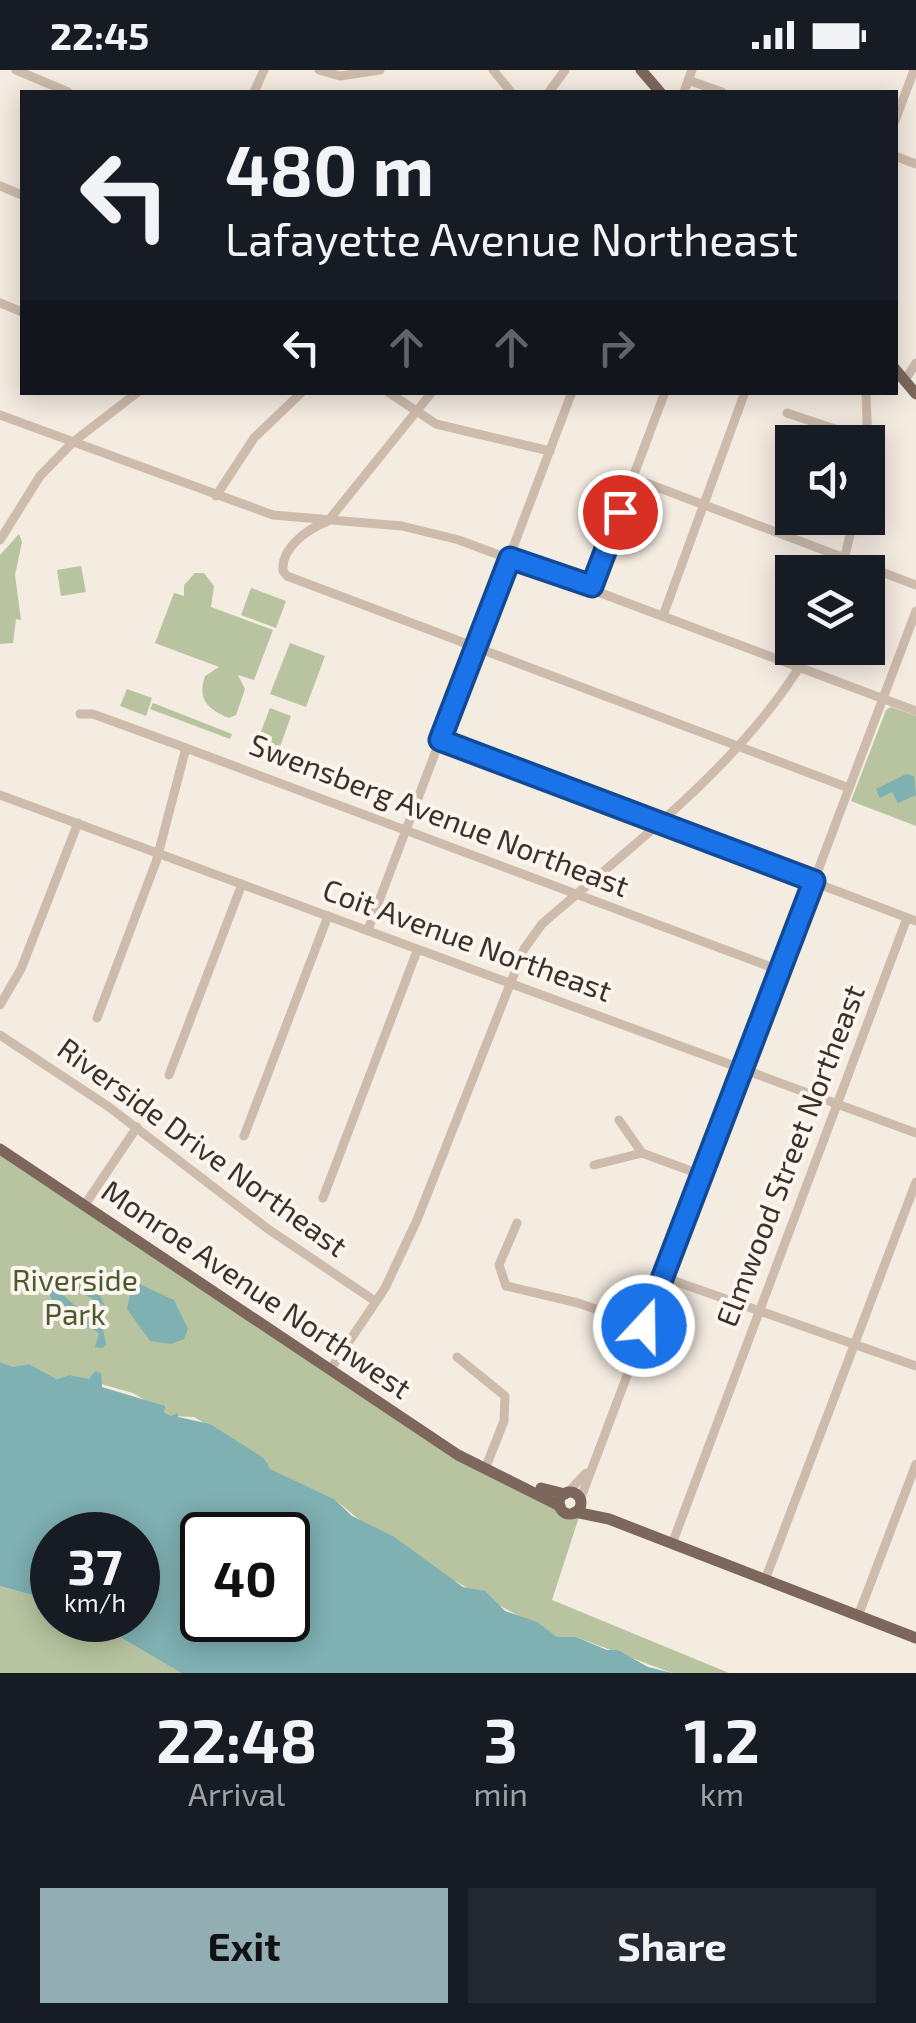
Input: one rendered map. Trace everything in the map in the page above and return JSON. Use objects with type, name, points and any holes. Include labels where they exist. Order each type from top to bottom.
[{"type":"main road","points":[[641,70],[658,90]]},
{"type":"main road","points":[[898,372],[916,394]]},
{"type":"main road","name":"Monroe Avenue Northwest","points":[[0,1150],[485,1470],[916,1638]]},
{"type":"street","points":[[16,70],[63,90]]},
{"type":"street","points":[[319,70],[340,76],[380,70]]},
{"type":"street","points":[[492,70],[509,90]]},
{"type":"street","points":[[898,113],[914,70]]},
{"type":"street","points":[[690,75],[718,90]]},
{"type":"street","points":[[905,380],[916,363]]},
{"type":"street","points":[[0,540],[31,487],[73,442],[134,395]]},
{"type":"street","points":[[216,496],[254,438],[299,395]]},
{"type":"street","points":[[392,395],[414,413],[474,435],[550,450]]},
{"type":"street","points":[[429,395],[328,521],[311,528],[284,556],[283,571],[287,576],[849,788]]},
{"type":"street","points":[[368,930],[571,395]]},
{"type":"street","points":[[592,586],[664,395]]},
{"type":"street","points":[[664,613],[745,395]]},
{"type":"street","points":[[866,395],[867,425]]},
{"type":"street","points":[[787,413],[817,425]]},
{"type":"street","points":[[0,415],[273,516],[402,526],[592,586],[775,655]]},
{"type":"street","points":[[633,478],[837,555]]},
{"type":"street","points":[[885,573],[916,585]]},
{"type":"street","points":[[571,1501],[591,1466],[616,1402],[916,610]]},
{"type":"street","points":[[330,1370],[375,1302],[417,1220],[508,983],[536,932],[738,746],[801,665],[916,711]]},
{"type":"street","name":"Swensberg Avenue Northeast","points":[[80,714],[93,714],[186,748],[779,970]]},
{"type":"street","points":[[440,740],[912,919]]},
{"type":"street","points":[[97,1018],[159,853],[186,748]]},
{"type":"street","name":"Coit Avenue Northeast","points":[[0,795],[916,1133]]},
{"type":"street","points":[[0,1005],[21,969],[78,823]]},
{"type":"street","points":[[168,1075],[242,884]]},
{"type":"street","points":[[244,1136],[328,916]]},
{"type":"street","name":"Elmwood Street Northeast","points":[[672,1544],[912,919]]},
{"type":"street","points":[[323,1198],[417,950]]},
{"type":"street","name":"Riverside Drive Northeast","points":[[0,1035],[137,1127],[268,1228],[375,1302]]},
{"type":"street","points":[[619,1120],[642,1154]]},
{"type":"street","points":[[84,1206],[137,1127]]},
{"type":"street","points":[[594,1165],[642,1154],[702,1174]]},
{"type":"street","points":[[765,1580],[916,1182]]},
{"type":"street","points":[[517,1223],[499,1265],[506,1286],[519,1293],[578,1303],[644,1326]]},
{"type":"street","points":[[663,1277],[916,1366]]},
{"type":"street","points":[[457,1356],[505,1396],[504,1421],[485,1470]]},
{"type":"street","points":[[858,1616],[914,1468]]},
{"type":"green space","points":[[19,534],[22,542],[15,575],[21,620],[16,619],[13,643],[0,644],[0,555]]},
{"type":"green space","points":[[81,566],[86,592],[61,596],[57,570]]},
{"type":"green space","points":[[195,573],[204,573],[214,586],[211,607],[273,630],[254,680],[238,675],[245,689],[236,715],[229,718],[206,703],[202,691],[205,676],[219,667],[155,643],[174,593],[184,596],[184,585]]},
{"type":"green space","points":[[251,588],[286,601],[276,628],[241,615]]},
{"type":"green space","points":[[290,643],[325,656],[306,707],[270,694]]},
{"type":"green space","points":[[127,689],[152,698],[146,716],[120,706]]},
{"type":"green space","points":[[153,703],[232,734],[230,739],[150,709]]},
{"type":"green space","points":[[891,707],[916,716],[916,826],[851,801],[886,710]]},
{"type":"green space","points":[[270,708],[291,716],[277,755],[255,747]]},
{"type":"green space","name":"Riverside Park","points":[[0,1155],[457,1459],[579,1517],[552,1600],[729,1673],[672,1673],[576,1637],[557,1637],[444,1575],[393,1536],[367,1526],[334,1499],[269,1469],[264,1458],[194,1417],[171,1416],[133,1393],[69,1375],[57,1379],[29,1364],[13,1368],[0,1362]]},
{"type":"green space","points":[[0,1586],[30,1595],[30,1642],[128,1642],[181,1673],[0,1673]]},
{"type":"water","points":[[906,774],[914,776],[916,795],[898,803],[892,792],[880,798],[876,789]]},
{"type":"water","points":[[65,1278],[100,1295],[105,1306],[76,1290],[63,1295],[103,1330],[103,1348],[95,1347],[99,1333],[68,1317],[52,1299],[49,1291]]},
{"type":"water","points":[[133,1281],[174,1300],[188,1329],[184,1339],[171,1344],[150,1341],[127,1309]]},
{"type":"water","points":[[0,1362],[13,1367],[29,1364],[57,1379],[69,1375],[89,1379],[95,1371],[101,1373],[102,1387],[165,1406],[164,1412],[171,1416],[178,1413],[178,1417],[210,1424],[264,1458],[270,1469],[334,1499],[352,1516],[393,1536],[463,1587],[485,1591],[505,1611],[537,1622],[557,1637],[576,1637],[607,1650],[618,1650],[648,1667],[672,1673],[181,1673],[128,1642],[160,1642],[160,1512],[30,1512],[30,1595],[0,1586]]},
{"type":"route","points":[[620,512],[592,586],[510,558],[440,740],[814,881],[644,1326]]}]
